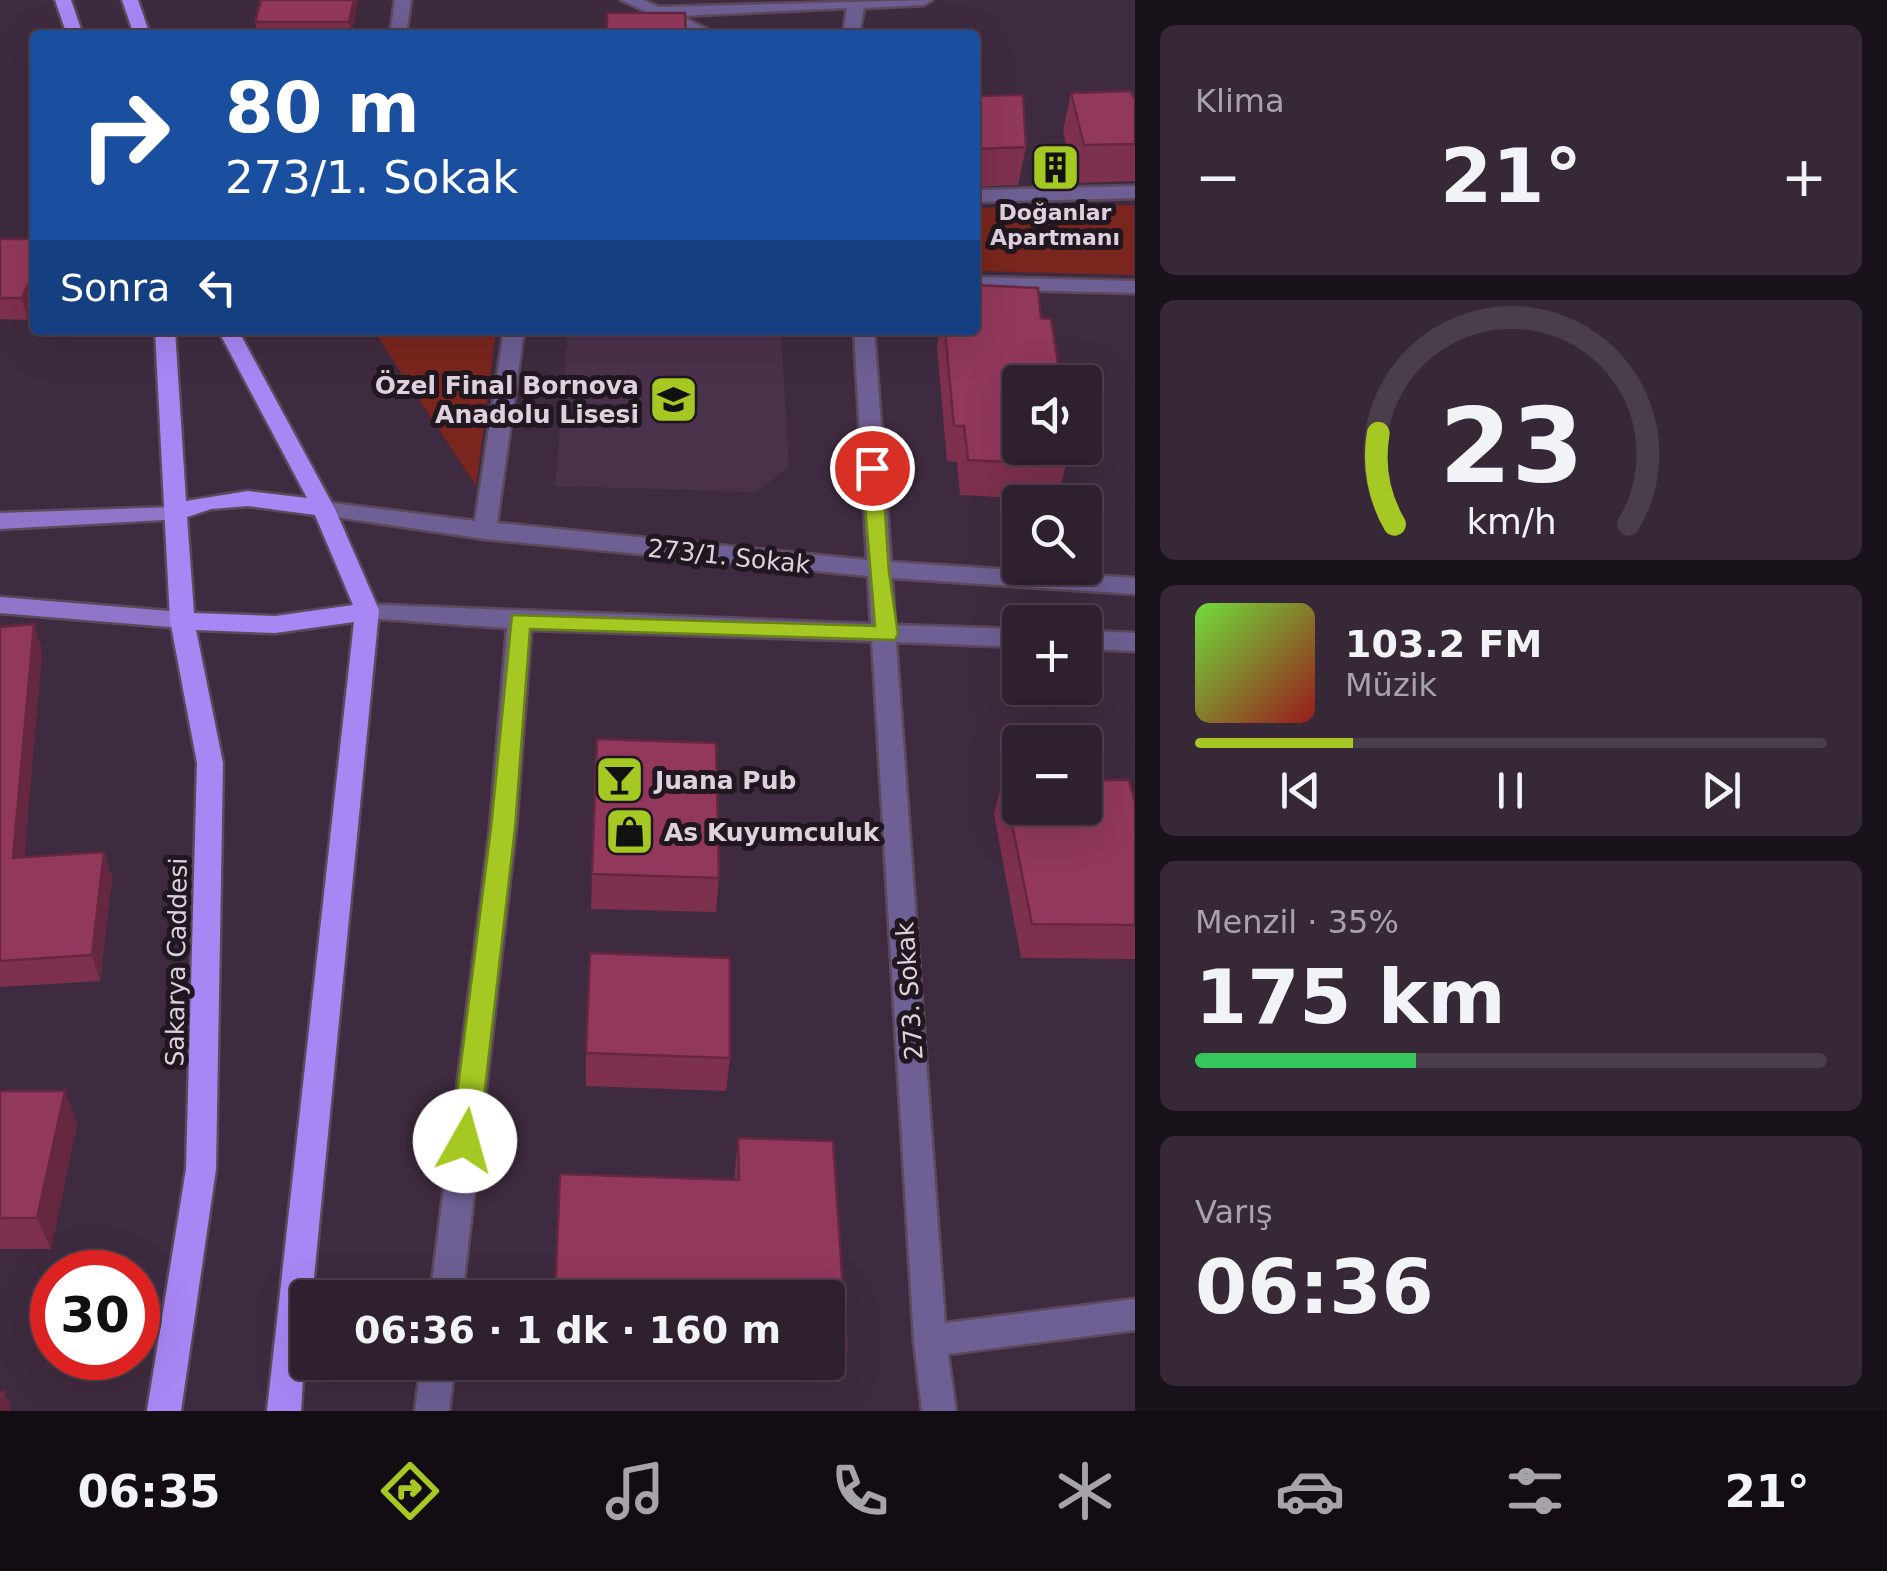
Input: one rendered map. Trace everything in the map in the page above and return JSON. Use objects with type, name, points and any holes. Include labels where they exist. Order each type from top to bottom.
[{"type":"main road","points":[[63,0],[73,30]]},
{"type":"main road","points":[[130,0],[140,30]]},
{"type":"main road","name":"Sakarya Caddesi","points":[[164,1411],[202,1168],[210,763],[182,620],[165,335]]},
{"type":"main road","points":[[231,335],[324,509],[366,610],[284,1411]]},
{"type":"main road","points":[[0,522],[174,514],[200,502],[233,496],[264,497],[324,509]]},
{"type":"main road","points":[[0,605],[241,625],[297,624],[366,610]]},
{"type":"street","points":[[399,30],[403,0]]},
{"type":"street","points":[[629,0],[700,30]]},
{"type":"street","points":[[658,12],[924,0]]},
{"type":"street","points":[[851,30],[857,2]]},
{"type":"street","points":[[980,196],[1134,192]]},
{"type":"street","points":[[980,283],[1134,287]]},
{"type":"street","points":[[485,531],[513,335]]},
{"type":"street","name":"273. Sokak","points":[[864,335],[878,572],[887,634],[930,1341],[939,1411]]},
{"type":"street","name":"273/1. Sokak","points":[[324,509],[485,531],[878,572],[1134,586]]},
{"type":"street","points":[[366,610],[520,620],[1002,637]]},
{"type":"street","points":[[448,1280],[503,828],[520,620]]},
{"type":"street","points":[[1102,641],[1134,642]]},
{"type":"street","points":[[930,1341],[1134,1314]]},
{"type":"street","points":[[432,1411],[436,1380]]},
{"type":"shaded area","points":[[1134,205],[1134,275],[980,271],[980,208]]},
{"type":"shaded area","points":[[376,335],[495,335],[476,486]]},
{"type":"shaded area","name":"Özel Final Bornova Anadolu Lisesi","points":[[568,335],[781,335],[789,467],[756,492],[555,486]]},
{"type":"building","points":[[261,0],[354,0],[349,22],[255,22]]},
{"type":"building","points":[[607,13],[685,13],[686,30],[607,30]]},
{"type":"building","points":[[1130,91],[1135,99],[1135,144],[1084,145],[1071,93]]},
{"type":"building","points":[[1023,95],[1026,147],[980,149],[980,96]]},
{"type":"building","points":[[0,239],[30,239],[30,280],[22,298],[0,298]]},
{"type":"building","points":[[980,285],[1038,288],[1041,318],[1051,319],[1058,365],[1002,365],[1002,462],[968,460],[964,426],[954,426],[945,335],[980,335]]},
{"type":"building","points":[[34,624],[13,858],[104,852],[92,955],[0,961],[0,627]]},
{"type":"building","points":[[597,739],[716,743],[719,878],[592,874]]},
{"type":"building","points":[[1102,780],[1129,780],[1135,802],[1135,925],[1032,924],[1012,825],[1102,825]]},
{"type":"building","points":[[590,953],[730,958],[730,1058],[586,1053]]},
{"type":"building","points":[[0,1091],[65,1091],[37,1218],[0,1218]]},
{"type":"building","points":[[738,1138],[833,1141],[842,1280],[556,1280],[560,1174],[739,1180]]},
{"type":"place","name":"Doğanlar Apartmanı","points":[[1055,168]]},
{"type":"place","name":"Özel Final Bornova Anadolu Lisesi","points":[[674,399]]},
{"type":"place","name":"Juana Pub","points":[[620,780]]},
{"type":"place","name":"As Kuyumculuk","points":[[629,832]]},
{"type":"route","points":[[465,1141],[503,828],[520,620],[887,634],[878,572],[872,468]]}]
